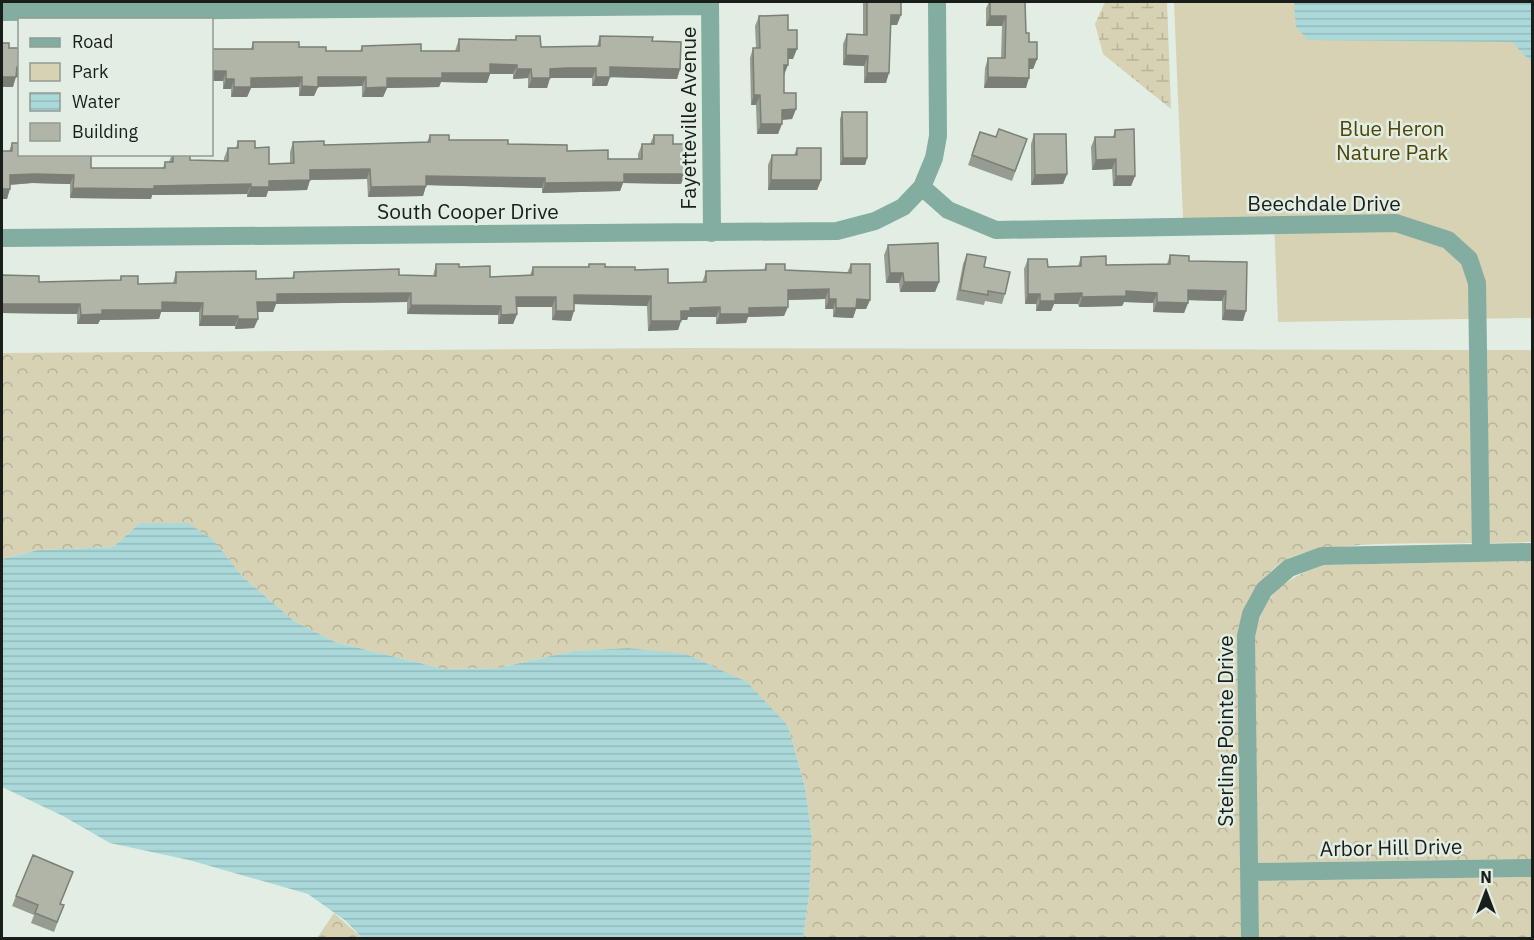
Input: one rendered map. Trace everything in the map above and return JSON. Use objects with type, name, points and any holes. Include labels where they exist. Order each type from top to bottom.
[{"type":"street","points":[[922,187],[934,158],[938,136],[937,2]]},
{"type":"street","points":[[2,12],[91,6],[710,4]]},
{"type":"street","name":"Fayetteville Avenue","points":[[710,4],[712,233]]},
{"type":"street","name":"South Cooper Drive","points":[[2,238],[837,231],[875,221],[903,207],[922,187]]},
{"type":"street","name":"Beechdale Drive","points":[[922,187],[948,210],[976,224],[996,230],[1396,223],[1448,240],[1469,259],[1477,283],[1481,552]]},
{"type":"street","name":"Sterling Pointe Drive","points":[[1250,939],[1246,636],[1251,614],[1264,590],[1289,568],[1322,556],[1533,552]]},
{"type":"street","name":"Arbor Hill Drive","points":[[1249,872],[1533,868]]},
{"type":"green space","points":[[1105,2],[1167,2],[1171,109],[1103,54],[1095,24]]},
{"type":"green space","name":"Blue Heron Nature Park","points":[[1174,2],[1532,2],[1532,318],[1278,322],[1274,218],[1183,218]]},
{"type":"green space","points":[[688,348],[1470,350],[1473,543],[1373,544],[1320,549],[1298,555],[1282,562],[1270,572],[1255,591],[1243,612],[1242,938],[803,938],[809,896],[812,838],[805,787],[788,726],[686,655],[628,648],[573,651],[498,668],[444,669],[335,642],[294,621],[243,577],[212,540],[140,523],[113,547],[38,550],[2,559],[2,353]]},
{"type":"green space","points":[[1487,350],[1532,350],[1532,542],[1489,543]]},
{"type":"green space","points":[[1532,561],[1532,859],[1257,863],[1254,637],[1264,609],[1277,590],[1296,576],[1323,565]]},
{"type":"green space","points":[[1532,877],[1532,938],[1259,938],[1258,881]]},
{"type":"green space","points":[[334,913],[362,938],[317,938]]},
{"type":"water","points":[[1294,2],[1532,2],[1532,63],[1512,42],[1308,40],[1296,27]]},
{"type":"water","points":[[140,523],[188,523],[212,539],[243,577],[294,621],[335,642],[444,669],[498,668],[573,651],[628,648],[686,654],[747,682],[788,726],[805,787],[812,838],[809,896],[803,938],[362,938],[346,921],[308,894],[189,860],[110,843],[63,816],[2,787],[2,559],[38,550],[113,547]]},
{"type":"building","points":[[867,2],[901,2],[901,15],[891,15],[889,73],[867,73],[868,56],[846,55],[847,34],[867,35]]},
{"type":"building","points":[[990,2],[1025,2],[1026,33],[1029,33],[1029,42],[1037,42],[1037,59],[1029,59],[1029,78],[988,77],[988,58],[1005,58],[1006,16],[990,16]]},
{"type":"building","points":[[788,15],[788,30],[797,30],[797,49],[788,49],[788,65],[784,65],[784,93],[796,93],[796,109],[782,110],[782,124],[761,124],[760,95],[754,95],[753,48],[760,48],[759,16]]},
{"type":"building","points":[[516,36],[540,36],[541,47],[600,46],[600,36],[653,37],[652,41],[681,42],[680,69],[610,67],[610,77],[596,77],[596,68],[566,68],[550,69],[550,78],[532,78],[531,69],[517,69],[517,65],[490,64],[490,73],[442,73],[442,78],[387,78],[387,87],[366,88],[366,77],[318,77],[318,87],[302,86],[302,77],[251,78],[251,87],[234,87],[234,79],[226,79],[226,71],[213,71],[213,49],[253,49],[253,42],[299,42],[299,47],[326,47],[326,51],[362,51],[362,46],[421,44],[421,51],[459,51],[459,39],[516,40]]},
{"type":"building","points":[[2,43],[9,43],[9,48],[18,48],[16,77],[2,77]]},
{"type":"building","points":[[842,112],[867,112],[867,158],[843,158]]},
{"type":"building","points":[[999,129],[1027,139],[1015,171],[972,155],[980,132],[996,137]]},
{"type":"building","points":[[1134,129],[1135,176],[1116,176],[1116,159],[1096,160],[1095,137],[1115,137],[1115,130]]},
{"type":"building","points":[[1034,134],[1066,134],[1067,174],[1035,175]]},
{"type":"building","points":[[430,135],[449,135],[449,140],[508,140],[508,144],[567,145],[567,151],[608,150],[608,159],[642,159],[642,144],[654,144],[654,135],[673,135],[673,144],[685,144],[685,174],[624,174],[624,182],[545,183],[545,178],[426,176],[426,186],[371,187],[370,169],[310,170],[310,180],[269,181],[269,187],[251,187],[251,184],[154,186],[154,189],[73,188],[74,175],[35,174],[10,175],[10,189],[2,189],[2,151],[12,151],[12,143],[18,143],[18,156],[91,156],[91,168],[165,168],[165,162],[173,162],[173,156],[190,156],[190,160],[228,161],[228,148],[238,148],[238,141],[255,141],[255,148],[269,147],[269,164],[294,163],[293,142],[324,141],[324,145],[430,142]]},
{"type":"building","points":[[797,148],[821,148],[821,180],[771,180],[772,155],[797,155]]},
{"type":"building","points":[[938,243],[939,282],[904,282],[903,273],[890,273],[888,245]]},
{"type":"building","points":[[967,254],[986,257],[984,267],[1010,272],[1005,294],[988,291],[988,295],[960,290]]},
{"type":"building","points":[[1170,255],[1189,256],[1189,261],[1247,262],[1246,311],[1225,310],[1226,291],[1188,290],[1188,303],[1157,302],[1157,293],[1126,291],[1126,296],[1082,297],[1082,293],[1055,294],[1055,301],[1040,301],[1040,294],[1028,294],[1028,259],[1047,259],[1048,267],[1081,266],[1081,257],[1106,256],[1106,265],[1170,264]]},
{"type":"building","points":[[436,264],[459,264],[459,267],[490,266],[490,277],[533,275],[533,267],[589,267],[589,264],[605,264],[605,267],[635,267],[635,270],[668,269],[668,283],[706,282],[706,271],[766,270],[766,264],[785,264],[785,270],[851,273],[851,264],[870,264],[870,300],[857,299],[856,308],[836,308],[836,299],[829,299],[829,289],[788,290],[788,307],[749,308],[749,314],[720,314],[720,307],[690,308],[690,311],[681,311],[681,321],[651,321],[651,296],[574,295],[574,311],[556,311],[556,297],[516,297],[517,314],[501,315],[501,306],[411,305],[411,293],[277,294],[277,302],[257,302],[258,319],[238,319],[238,316],[202,316],[203,303],[162,302],[162,310],[102,310],[102,314],[81,315],[80,304],[2,304],[2,275],[39,276],[39,282],[121,280],[121,276],[138,276],[138,284],[176,283],[176,272],[256,271],[256,279],[294,278],[294,272],[399,269],[399,275],[436,276]]},
{"type":"building","points":[[33,855],[73,872],[60,904],[64,905],[57,922],[35,913],[38,905],[16,896]]}]
